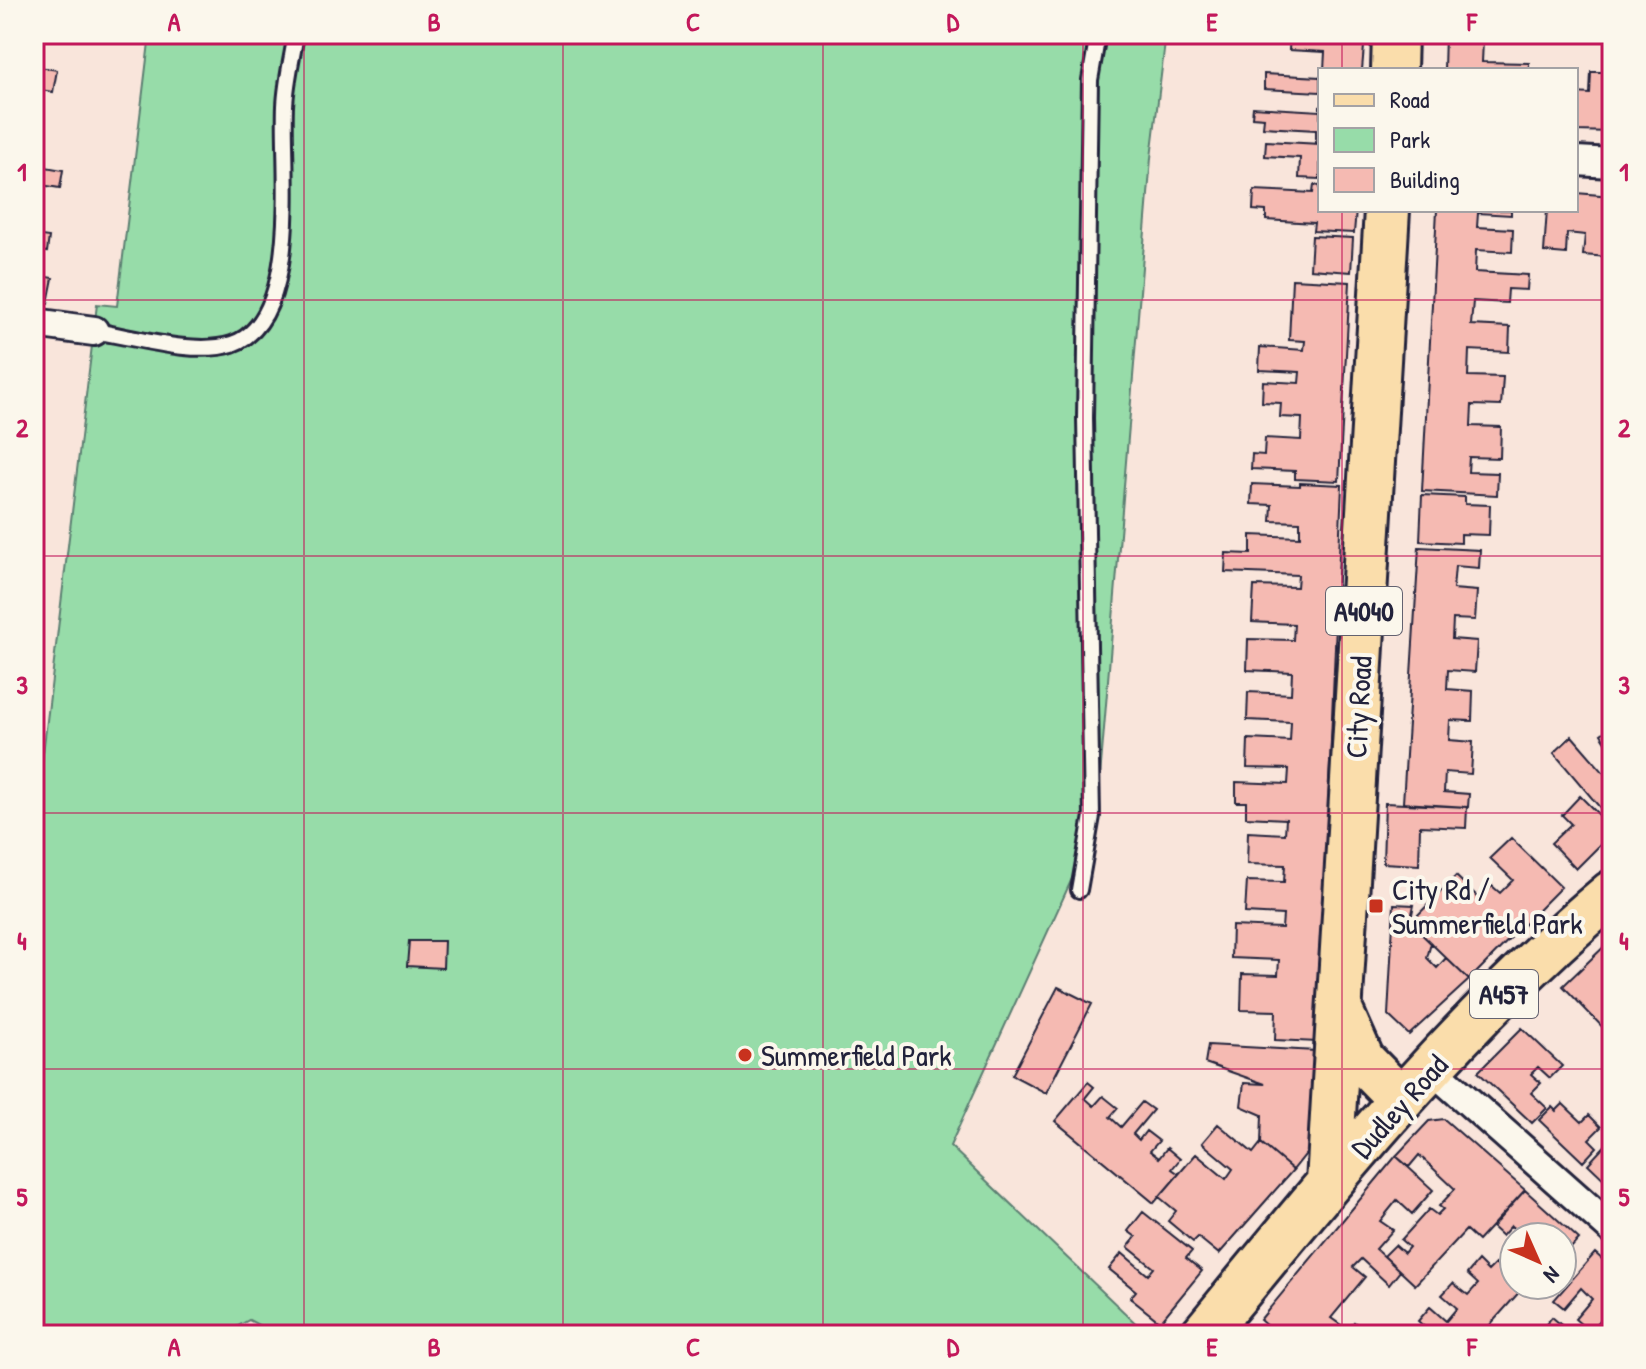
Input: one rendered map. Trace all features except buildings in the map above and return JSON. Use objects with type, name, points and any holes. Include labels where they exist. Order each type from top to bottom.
[{"type":"main road","points":[[1394,68],[1395,34]]},
{"type":"main road","name":"City Road","points":[[1329,1183],[1387,212]]},
{"type":"main road","name":"Dudley Road","points":[[1216,1330],[1329,1183],[1401,1100],[1525,973],[1612,893]]},
{"type":"main road","name":"City Road","points":[[1341,1011],[1351,1042],[1362,1060],[1401,1100]]},
{"type":"street","points":[[1578,161],[1612,163]]},
{"type":"street","points":[[34,323],[94,331]]},
{"type":"street","points":[[1431,1068],[1612,1229]]},
{"type":"lane","points":[[94,331],[206,349],[235,343],[267,311],[280,282],[284,253],[285,104],[296,34]]},
{"type":"lane","points":[[1079,890],[1092,816],[1085,418],[1090,80],[1098,34]]},
{"type":"green space","name":"Summerfield Park","points":[[150,34],[1166,34],[1151,158],[1096,826],[950,1146],[1148,1335],[277,1335],[249,1320],[222,1335],[34,1335],[34,829],[97,304],[117,306]]},
{"type":"place","name":"City Rd / Summerfield Park","points":[[1376,906]]},
{"type":"place","name":"Summerfield Park","points":[[745,1055]]}]
